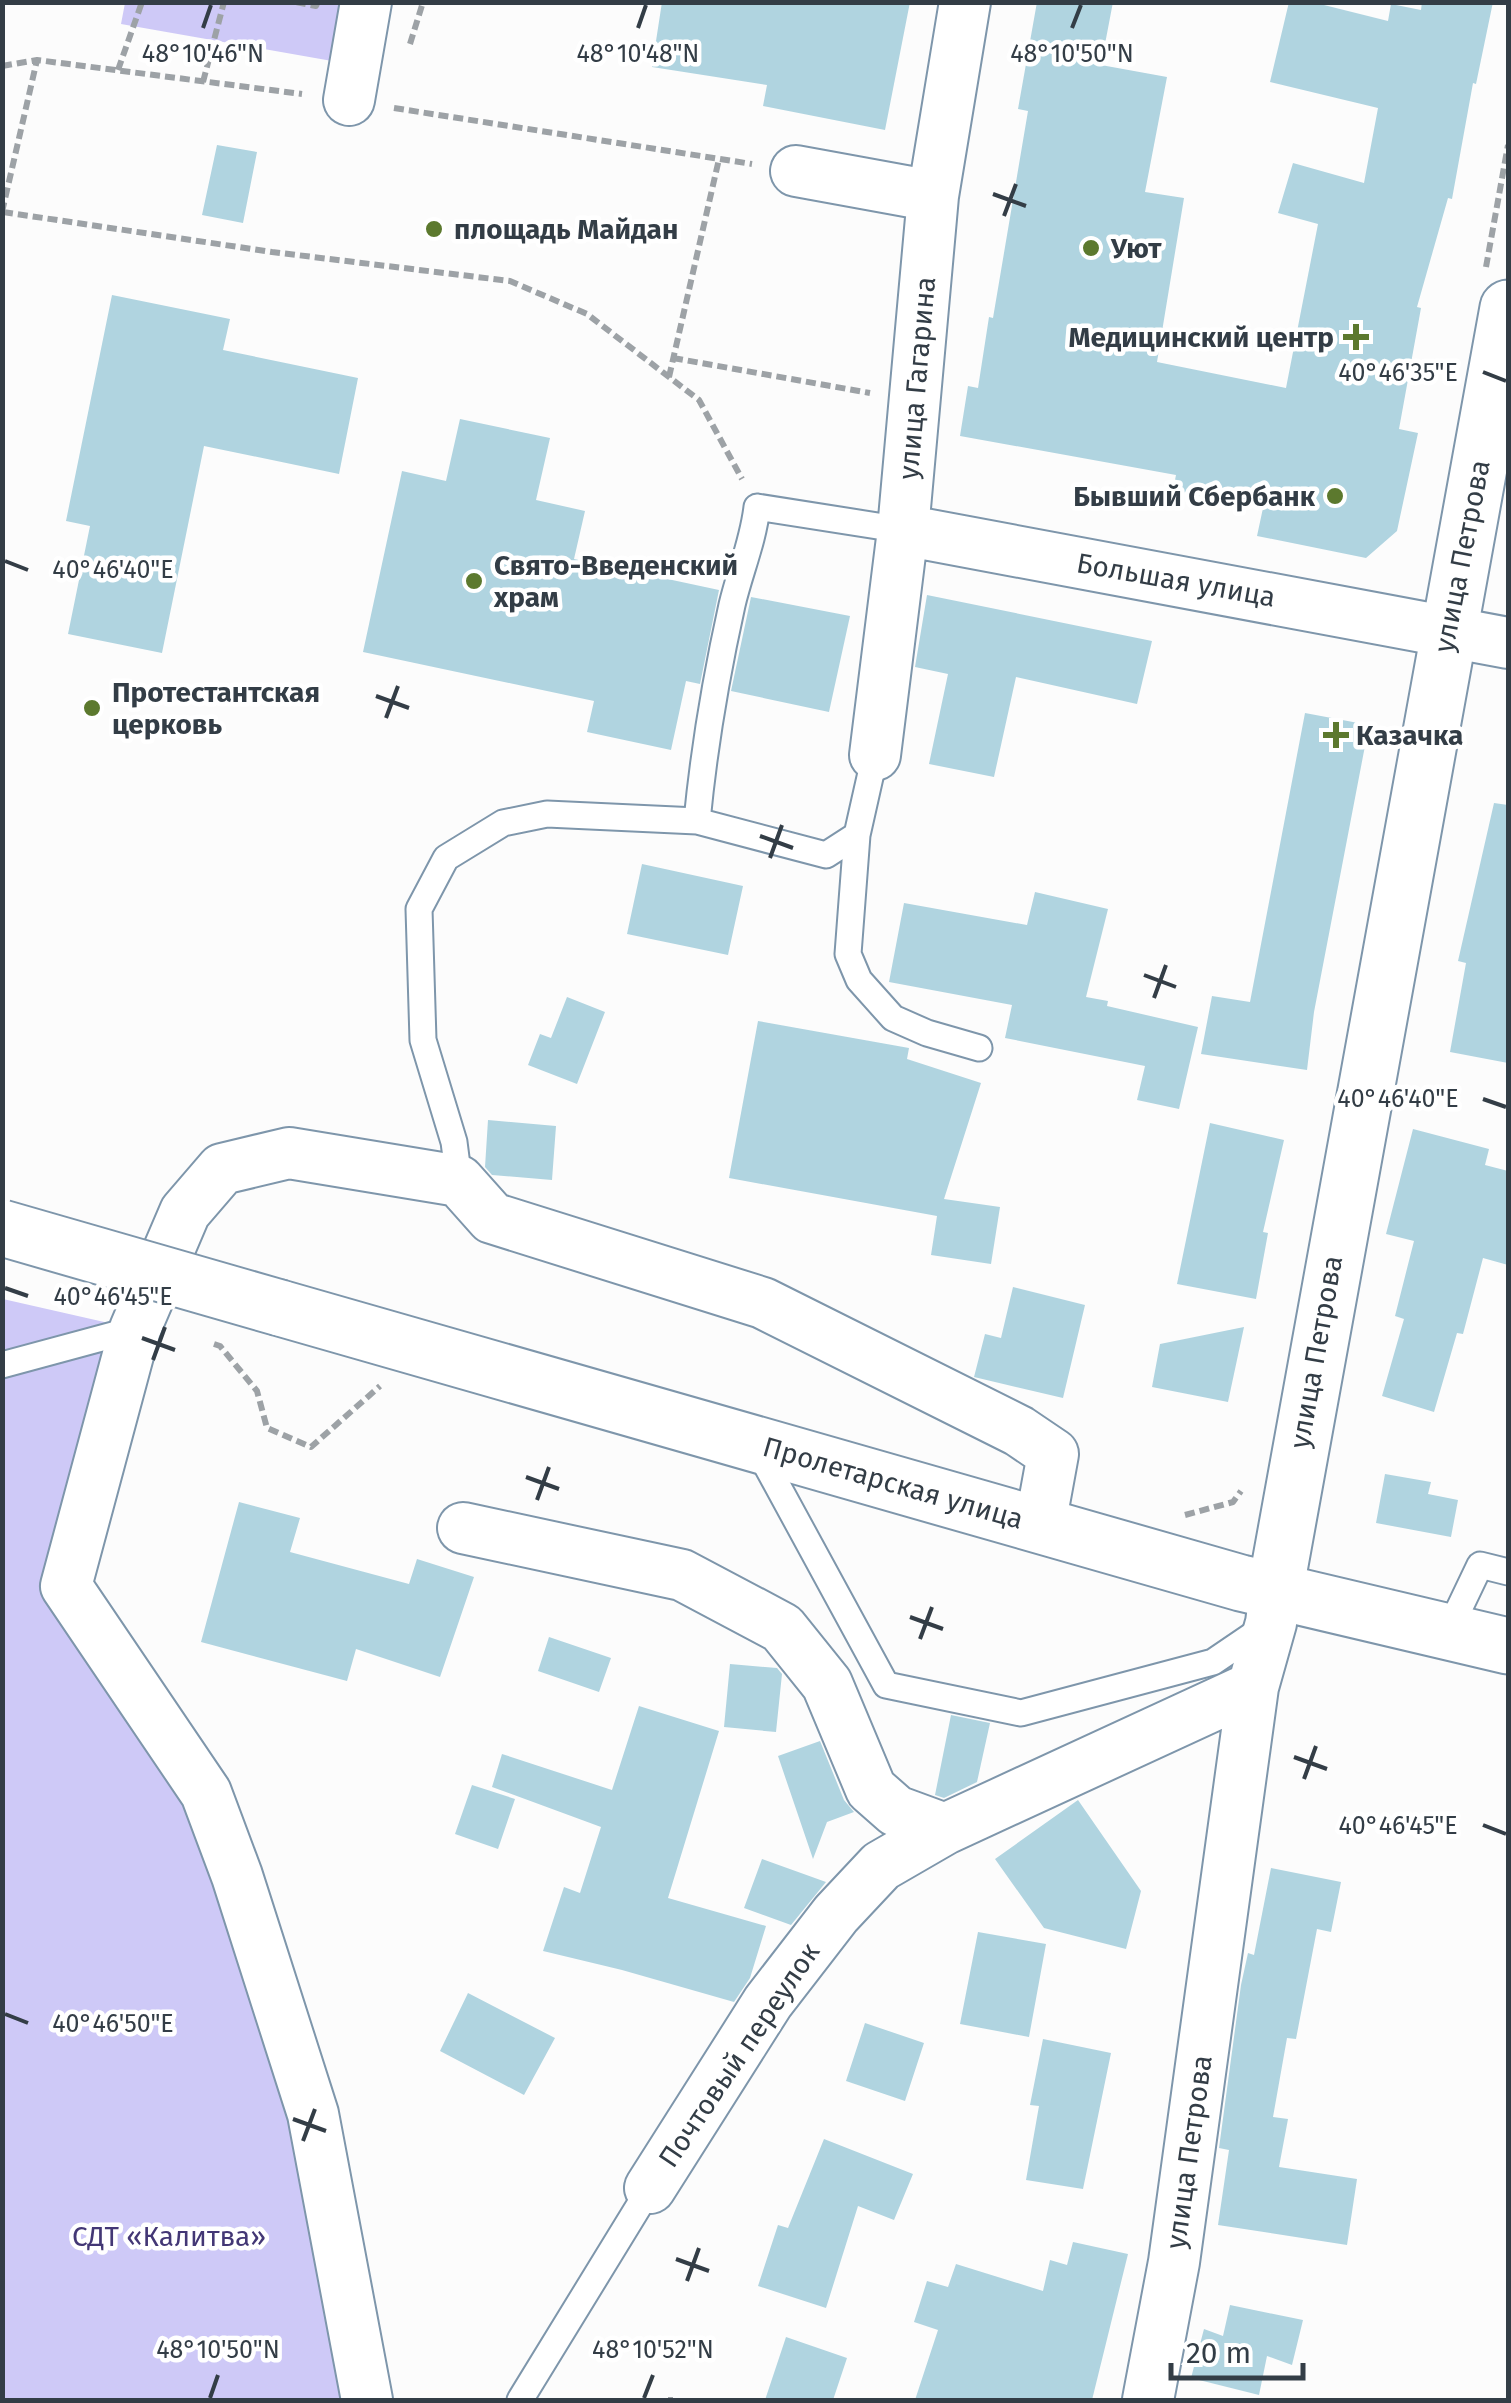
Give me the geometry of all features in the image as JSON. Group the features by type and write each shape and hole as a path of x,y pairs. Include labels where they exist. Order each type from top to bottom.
{"main road":[{"name":"улица Петрова","path":"1273,1608 1448,630 1496,294"},
{"name":"Пролетарская улица","path":"2,1228 1040,1525 1273,1608 1448,1632 1508,1646"}],"street":[{"path":"349,100 366,2"},
{"name":"улица Гагарина","path":"875,756 903,530 934,196 965,2"},
{"path":"796,171 934,196"},
{"name":"Большая улица","path":"903,530 1508,643"},
{"path":"367,2400 313,2114 237,1876 206,1793 66,1586 137,1325 185,1212 222,1169 289,1152 459,1182 492,1218 763,1303 1019,1431 1054,1454 1040,1525"},
{"path":"463,1528 682,1576 782,1628 827,1684 871,1789 896,1811 945,1830"},
{"name":"улица Петрова","path":"1148,2400 1174,2262 1253,1686 1273,1608"},
{"name":"Почтовый переулок","path":"650,2188 768,2002 813,1942 881,1866 945,1830 1253,1686"}],"lane":[{"path":"697,821 705,737 733,600 753,541 757,507 903,530"},
{"path":"875,756 857,835 848,954 859,980 892,1018 979,1048"},
{"path":"459,1182 454,1142 424,1040 423,1022 420,909 446,858 504,822 547,814 697,821 826,855 857,835"},
{"path":"2,1365 137,1325"},
{"path":"754,1444 886,1685 1021,1713 1213,1662 1273,1608"},
{"path":"1448,1632 1480,1565 1508,1572"},
{"name":"Почтовый переулок","path":"520,2400 650,2188"}],"path":[{"path":"118,70 142,2"},
{"path":"204,82 224,2"},
{"path":"296,2 316,6 317,2"},
{"path":"37,60 3,212 272,252 510,281 587,314 699,400 757,507"},
{"path":"2,66 37,60 349,100 796,171"},
{"path":"1496,294 1508,145"},
{"path":"669,377 719,159"},
{"path":"673,358 914,400"},
{"path":"137,1325 220,1346 257,1391 267,1428 310,1447 388,1379"},
{"path":"1169,1520 1234,1502 1245,1485"}],"green space":[{"path":"125,3 343,3 332,61 121,24"},
{"name":"СДТ «Калитва»","path":"3,1299 135,1329 66,1586 199,1775 367,2400 3,2400"}],"building":[{"path":"662,2 910,2 885,130 763,106 767,85 652,67"},
{"path":"1037,2 1113,2 1101,65 1167,77 1145,192 1184,198 1157,362 1286,388 1318,224 1278,213 1293,163 1364,183 1378,108 1270,82 1289,2 1312,2 1388,21 1391,4 1421,10 1422,2 1493,2 1476,84 1473,83 1452,199 1448,198 1417,307 1421,308 1399,429 1418,433 1397,531 1366,558 1257,536 1263,508 1173,490 1176,475 960,436 968,386 978,388 989,317 993,318 1028,111 1018,109"},
{"path":"217,145 257,152 243,223 202,215"},
{"path":"112,295 230,319 223,350 358,378 339,474 204,446 162,653 68,634 90,526 66,521"},
{"name":"Свято-Введенский храм","path":"460,419 550,438 536,500 585,511 574,559 719,590 700,684 686,681 671,750 587,732 594,701 363,652 402,471 446,481"},
{"path":"927,595 1152,641 1137,704 1016,677 994,777 929,764 948,674 915,667"},
{"path":"751,597 850,616 829,712 731,691"},
{"path":"1305,713 1369,725 1314,1012 1307,1070 1201,1054 1212,996 1250,1002"},
{"path":"1494,803 1508,805 1508,1063 1450,1052 1466,963 1458,961"},
{"path":"642,864 743,886 728,955 627,934"},
{"path":"1035,892 1108,909 1086,997 1108,1001 1107,1006 1198,1027 1179,1109 1137,1100 1145,1066 1005,1038 1012,1005 889,982 904,903 1027,925"},
{"path":"567,997 605,1012 577,1084 528,1065 540,1034 551,1038"},
{"path":"758,1021 909,1048 907,1059 981,1083 944,1199 1000,1207 991,1264 931,1255 937,1216 729,1178"},
{"path":"488,1120 556,1126 552,1180 492,1175 485,1167"},
{"path":"1210,1123 1284,1140 1263,1232 1268,1233 1256,1299 1177,1284"},
{"path":"1413,1129 1489,1149 1485,1165 1508,1171 1508,1265 1483,1258 1463,1334 1457,1333 1434,1412 1382,1396 1404,1319 1395,1316 1414,1241 1386,1234"},
{"path":"1013,1287 1085,1305 1063,1398 974,1377 985,1334 1001,1338"},
{"path":"1244,1327 1228,1402 1152,1387 1160,1344"},
{"path":"1385,1474 1431,1482 1428,1494 1458,1500 1451,1537 1376,1523"},
{"path":"239,1502 300,1518 290,1552 409,1584 417,1559 474,1577 440,1677 356,1649 347,1681 201,1642"},
{"path":"549,1637 611,1658 599,1692 538,1671"},
{"path":"730,1664 777,1668 782,1674 776,1732 724,1727"},
{"path":"639,1706 719,1731 668,1898 766,1926 750,1978 734,2002 543,1951 564,1887 580,1893 601,1827 492,1787 502,1754 612,1790"},
{"path":"951,1715 990,1723 977,1782 944,1798 935,1795"},
{"path":"820,1741 844,1800 854,1812 827,1822 813,1859 778,1756"},
{"path":"472,1785 515,1799 498,1849 455,1834"},
{"path":"1078,1800 1141,1891 1126,1949 1044,1928 995,1859"},
{"path":"762,1859 826,1882 791,1925 744,1908"},
{"path":"1271,1868 1341,1882 1331,1932 1317,1929 1296,2039 1287,2038 1273,2117 1288,2119 1279,2167 1357,2179 1347,2245 1218,2225 1229,2150 1219,2148 1241,1985 1248,1953 1254,1955"},
{"path":"978,1932 1046,1944 1029,2037 960,2024"},
{"path":"468,1993 555,2038 524,2095 440,2051"},
{"path":"865,2023 924,2043 905,2101 846,2081"},
{"path":"1043,2039 1111,2053 1083,2189 1026,2180 1039,2106 1030,2105"},
{"path":"824,2139 913,2174 894,2220 858,2206 826,2308 758,2286 778,2225 788,2228"},
{"path":"1073,2242 1128,2254 1092,2400 915,2400 938,2330 914,2322 927,2281 948,2287 956,2264 1043,2291 1050,2260 1067,2265"},
{"path":"1230,2305 1303,2320 1292,2365 1267,2356 1259,2395 1191,2378 1204,2329 1223,2336"},
{"path":"786,2337 847,2358 833,2400 765,2400"}],"place":[{"name":"площадь Майдан","path":"434,229"},
{"name":"Уют","path":"1091,248"},
{"name":"Медицинский центр","path":"1356,337"},
{"name":"Бывший Сбербанк","path":"1335,496"},
{"name":"Свято-Введенский храм","path":"474,581"},
{"name":"Протестантская церковь","path":"92,708"},
{"name":"Казачка","path":"1336,735"}]}
